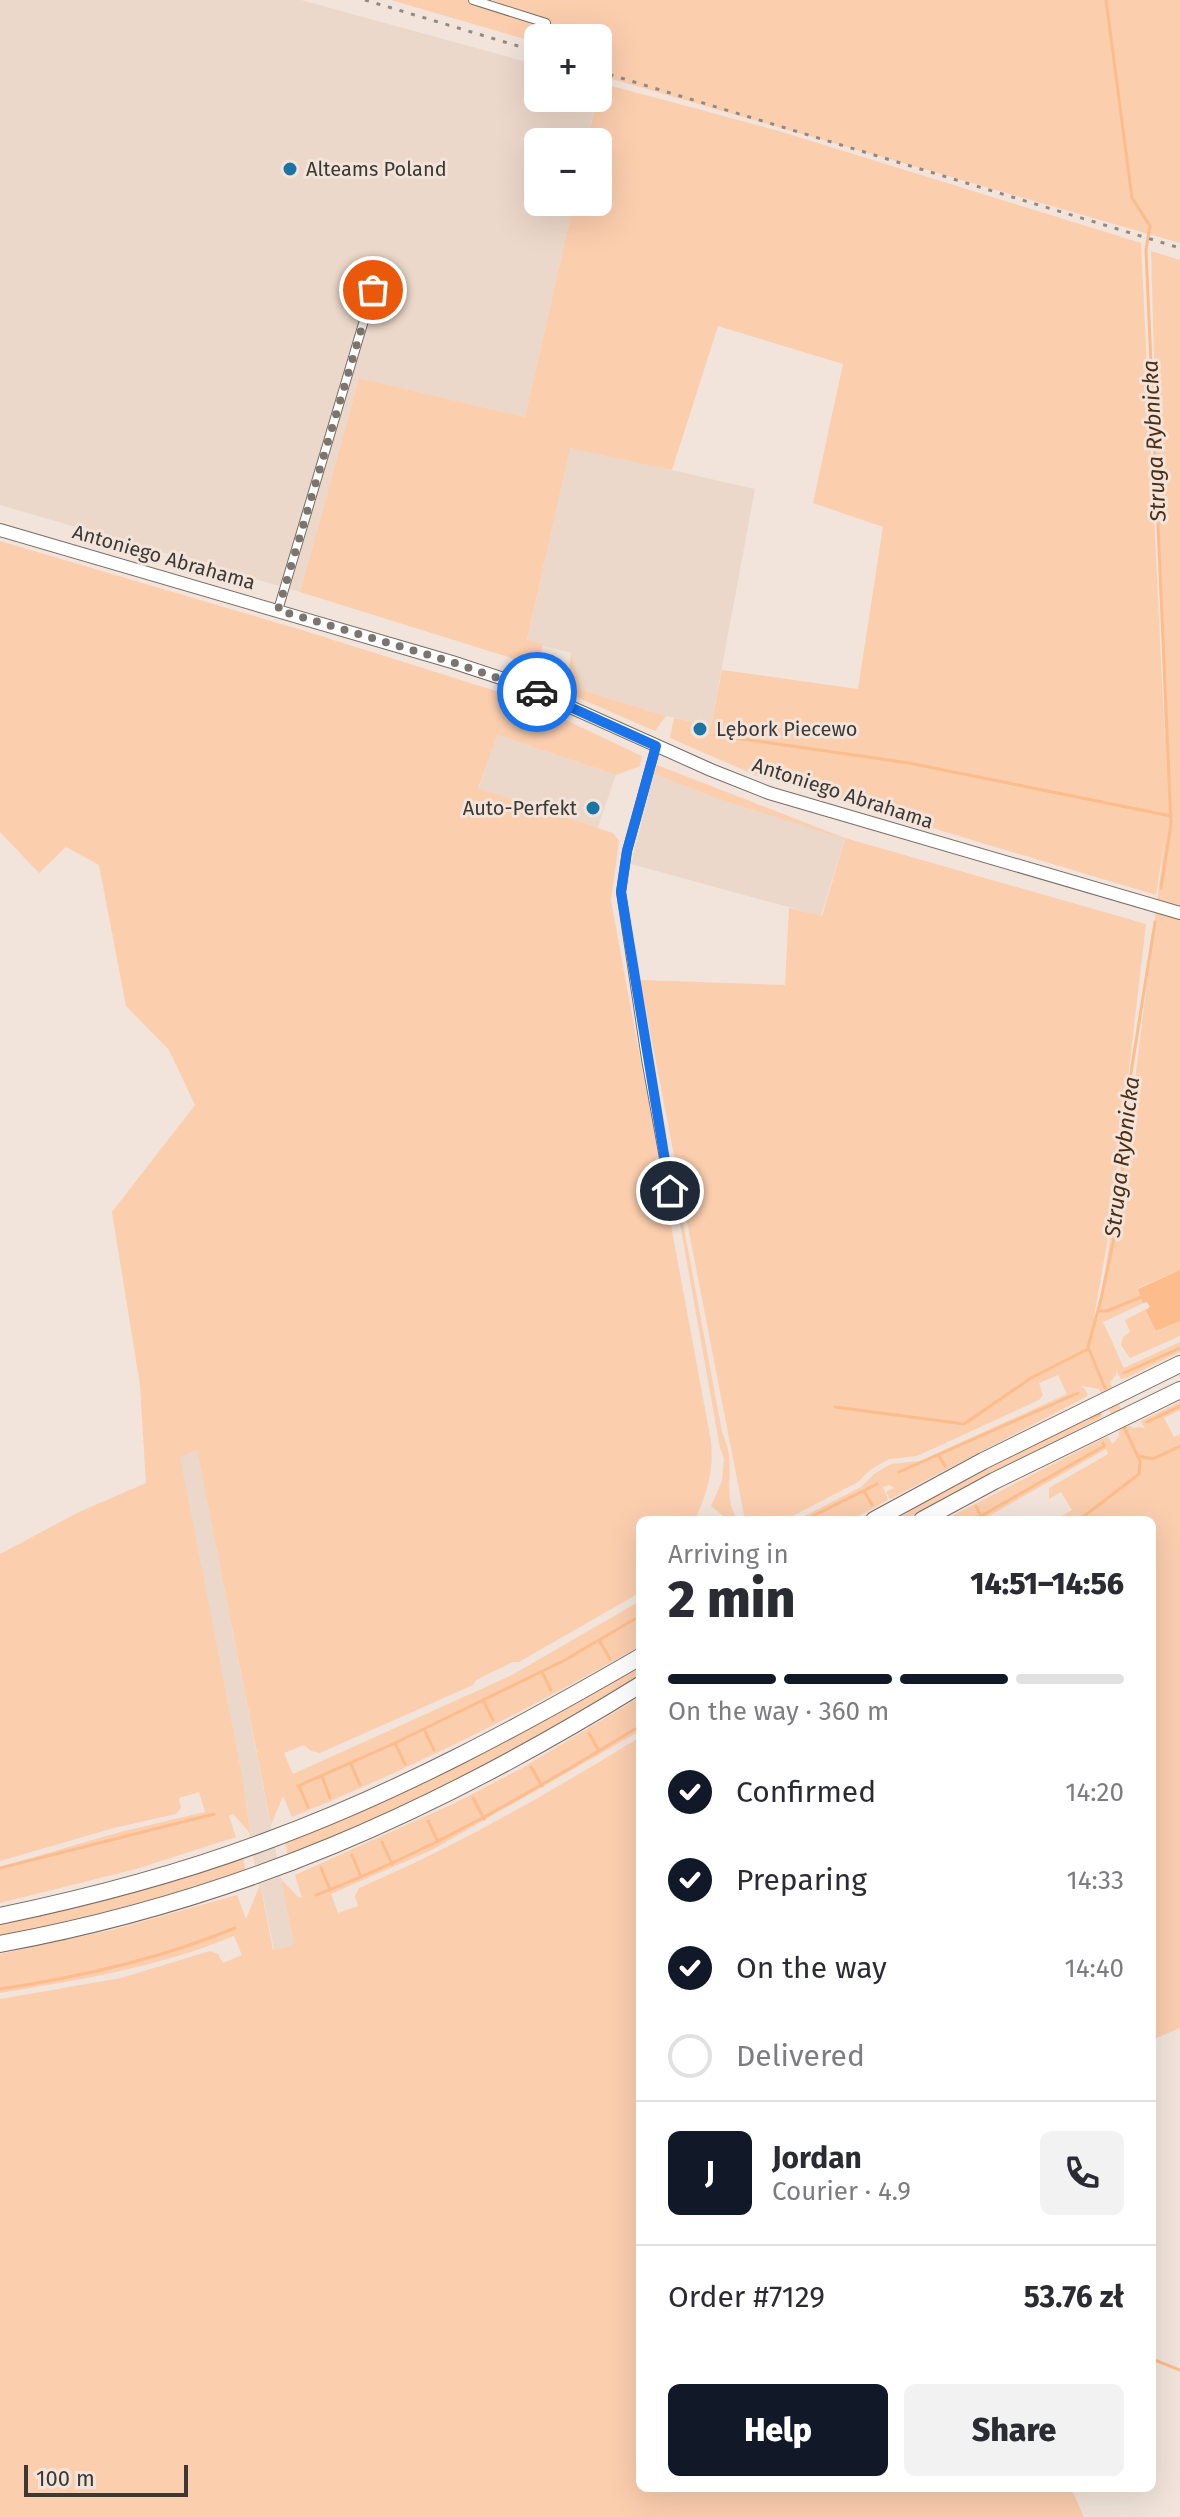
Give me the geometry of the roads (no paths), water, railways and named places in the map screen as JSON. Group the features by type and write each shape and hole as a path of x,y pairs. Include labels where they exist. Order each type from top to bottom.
{"highway":[{"path":"881,1516 1011,1446 1180,1364"},
{"path":"929,1516 1180,1390"},
{"path":"0,1916 150,1879 273,1839 412,1779 636,1659"},
{"path":"0,1944 135,1914 278,1869 379,1827 467,1785 636,1687"}],"main road":[{"name":"Antoniego Abrahama","path":"0,530 519,684 711,770 808,805 1180,913"}],"street":[{"path":"473,0 546,23"},
{"path":"278,610 373,290"},
{"path":"656,746 627,851 621,892 670,1191"}],"waterway":[{"name":"Struga Rybnicka","path":"1106,0 1132,198 1150,226 1146,250 1171,824 1161,888"},
{"path":"715,735 909,763 1171,816"},
{"name":"Struga Rybnicka","path":"1105,1388 1088,1347 1118,1219 1130,1079 1155,922"},
{"path":"1099,1311 1107,1311 1141,1297"},
{"path":"1124,1373 1180,1348"},
{"path":"835,1407 964,1424 1031,1378 1088,1349"},
{"path":"899,1472 1078,1393"},
{"path":"1147,1422 1180,1406"},
{"path":"1092,1418 1100,1414"},
{"name":"Struga Rybnicka","path":"1084,1516 1139,1474 1140,1461 1124,1427"},
{"path":"981,1516 1104,1446 1103,1443"},
{"path":"1139,1456 1153,1459 1180,1446"},
{"path":"939,1456 945,1466"},
{"path":"813,1516 877,1484"},
{"path":"864,1491 872,1505"},
{"path":"976,1506 981,1516"},
{"path":"298,1786 395,1743 565,1660 636,1618"},
{"path":"600,1642 610,1659"},
{"path":"542,1672 551,1690"},
{"path":"483,1700 493,1720"},
{"path":"316,1895 442,1839 636,1728"},
{"path":"424,1729 434,1750"},
{"path":"589,1733 599,1751"},
{"path":"395,1743 405,1764"},
{"path":"351,1764 360,1785"},
{"path":"531,1767 542,1786"},
{"path":"322,1776 330,1798"},
{"path":"299,1786 308,1807"},
{"path":"473,1798 484,1819"},
{"path":"0,1868 214,1814"},
{"path":"428,1821 438,1842"},
{"path":"382,1842 392,1864"},
{"path":"352,1855 361,1877"},
{"path":"321,1868 330,1890"},
{"path":"0,1989 120,1966 235,1928"},
{"name":"Struga Rybnicka","path":"1156,2361 1180,2370"}],"railway":[{"path":"365,0 524,48"},
{"path":"612,75 1180,248"}],"place":[{"name":"Alteams Poland","path":"290,169"},
{"name":"Lębork Piecewo","path":"700,729"},
{"name":"Auto-Perfekt","path":"593,808"}]}
